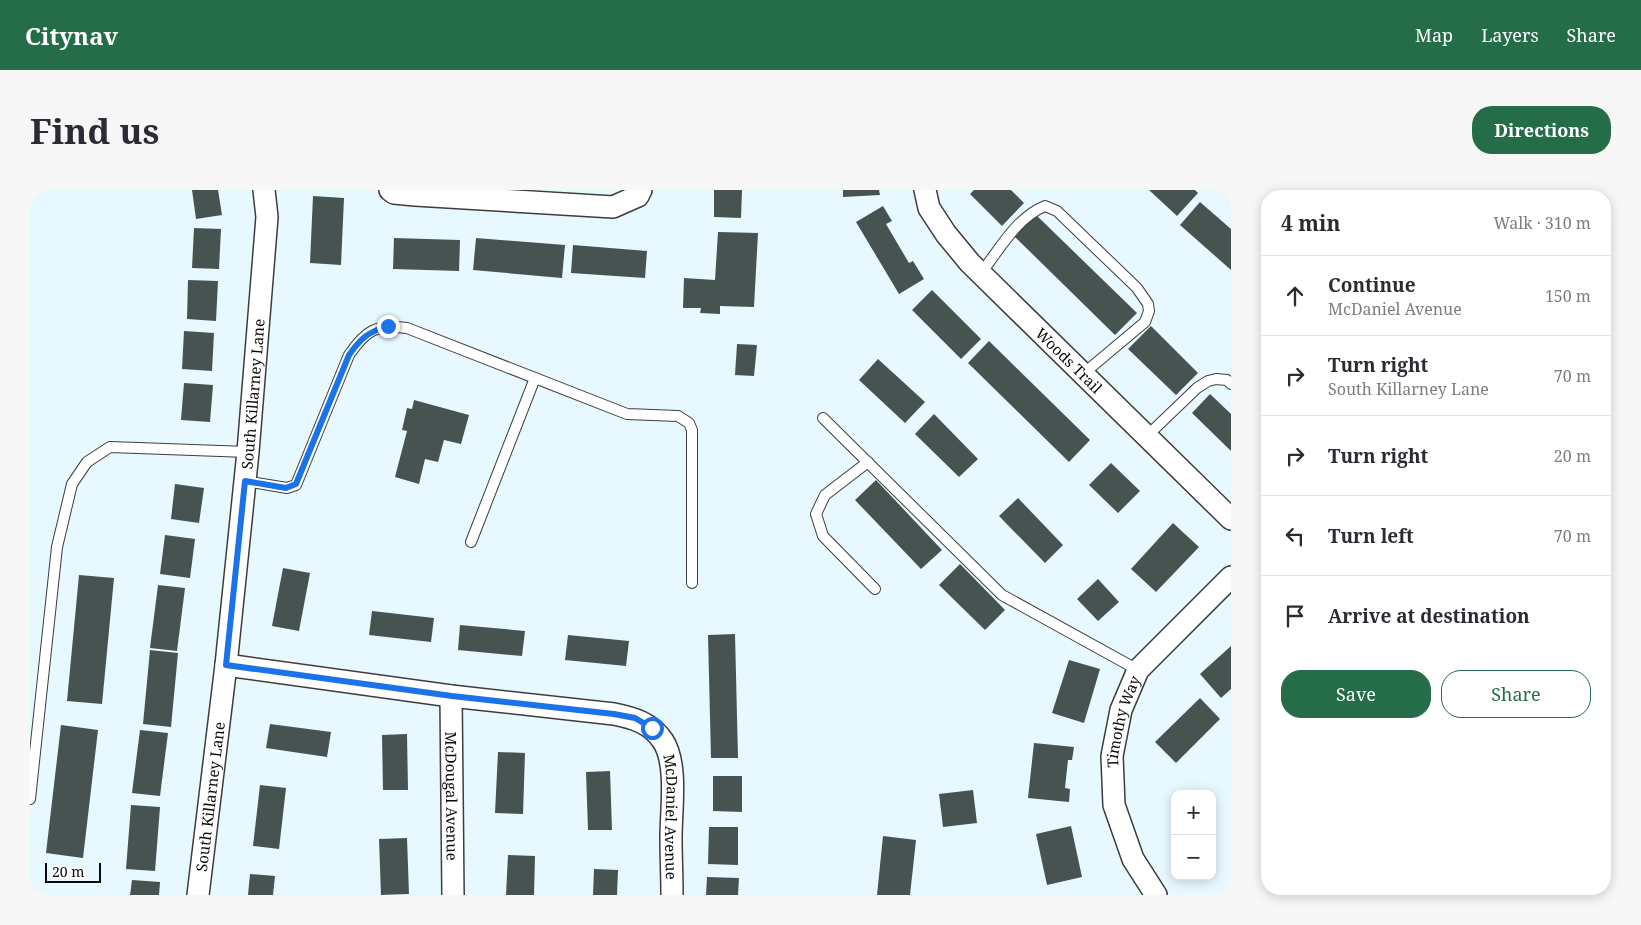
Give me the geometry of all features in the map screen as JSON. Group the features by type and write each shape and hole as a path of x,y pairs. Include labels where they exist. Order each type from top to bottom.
{"street":[{"name":"South Killarney Lane","path":"198,895 226,665 248,452 267,217 264,190"},
{"path":"390,190 394,192 416,192 613,207 638,196 641,190"},
{"name":"Woods Trail","path":"925,190 929,208 946,234 981,273 1231,519"},
{"name":"Timothy Way","path":"1156,895 1132,859 1114,805 1112,756 1121,710 1138,670 1231,576"},
{"name":"McDaniel Avenue","path":"226,665 452,696 635,718 652,728 664,742 670,761 672,783 672,895"},
{"name":"McDougal Avenue","path":"452,696 453,895"}],"lane":[{"path":"981,273 1028,214 1044,206 1057,211 1137,288 1148,304 1149,310 1145,322 1083,374"},
{"path":"245,481 286,488 296,484 349,355 359,340 373,330 388,326 407,328 627,414 678,416 688,423 692,430 692,583"},
{"path":"471,542 536,378"},
{"path":"1147,436 1172,410 1202,384 1216,379 1227,380 1231,384"},
{"path":"823,418 1002,595 1138,670"},
{"path":"30,799 57,547 72,484 87,462 110,447 248,452"},
{"path":"868,462 825,495 816,514 823,536 875,589"}],"building":[{"path":"192,190 218,190 222,215 196,219"},
{"path":"714,190 742,190 741,218 714,217"},
{"path":"843,190 879,190 880,195 843,197"},
{"path":"974,190 1011,190 1024,203 1002,226 970,194"},
{"path":"1149,190 1195,190 1198,193 1177,216"},
{"path":"313,196 344,198 341,265 310,263"},
{"path":"1200,202 1231,229 1231,270 1180,225"},
{"path":"883,206 892,221 886,224 909,263 913,261 924,279 899,294 856,222"},
{"path":"1033,212 1137,313 1115,335 1012,234"},
{"path":"194,228 221,229 219,269 192,268"},
{"path":"718,232 758,233 754,307 720,306 720,314 700,313 701,308 683,308 684,278 715,280"},
{"path":"394,238 460,240 459,271 393,269"},
{"path":"476,238 565,245 562,278 473,270"},
{"path":"573,245 647,251 645,278 571,273"},
{"path":"188,280 218,281 216,321 187,319"},
{"path":"932,290 981,339 961,359 912,310"},
{"path":"1151,326 1198,373 1176,395 1128,349"},
{"path":"184,331 214,333 212,371 182,369"},
{"path":"989,341 1090,440 1069,462 968,363"},
{"path":"737,344 757,345 754,376 735,375"},
{"path":"878,359 925,402 905,423 859,380"},
{"path":"184,383 213,385 210,422 181,420"},
{"path":"1210,394 1231,414 1231,451 1192,413"},
{"path":"414,400 469,415 461,444 444,440 438,462 425,459 419,484 395,477 407,431 402,430 407,408 412,409"},
{"path":"934,414 978,459 959,477 915,434"},
{"path":"1111,463 1140,491 1118,513 1089,485"},
{"path":"876,480 942,550 921,569 855,500"},
{"path":"175,484 204,488 199,523 171,519"},
{"path":"1018,498 1063,545 1045,563 999,516"},
{"path":"1173,523 1199,547 1156,592 1131,569"},
{"path":"165,535 195,539 190,578 160,574"},
{"path":"960,564 1005,610 985,630 939,585"},
{"path":"283,568 310,573 299,631 272,626"},
{"path":"79,575 114,578 102,704 67,701"},
{"path":"1098,579 1119,602 1098,621 1077,599"},
{"path":"158,585 185,588 177,651 150,648"},
{"path":"372,611 434,618 431,642 369,635"},
{"path":"460,625 525,631 522,656 458,650"},
{"path":"735,634 738,758 711,758 708,635"},
{"path":"568,635 629,641 626,666 565,660"},
{"path":"1231,646 1231,689 1221,698 1200,674"},
{"path":"150,650 178,653 171,727 143,724"},
{"path":"1069,660 1100,669 1084,723 1052,713"},
{"path":"1200,698 1220,719 1176,763 1155,742"},
{"path":"270,724 331,732 327,757 266,748"},
{"path":"61,725 98,730 83,858 46,853"},
{"path":"140,730 168,733 160,796 132,793"},
{"path":"407,734 408,790 383,790 382,735"},
{"path":"1034,743 1074,747 1072,760 1068,760 1065,788 1070,789 1069,802 1028,798"},
{"path":"498,752 525,753 523,814 495,813"},
{"path":"610,771 612,830 588,830 586,772"},
{"path":"713,776 742,776 742,812 713,811"},
{"path":"260,785 286,788 279,849 253,846"},
{"path":"973,790 977,823 943,827 939,794"},
{"path":"131,805 160,807 155,871 126,869"},
{"path":"1071,826 1082,877 1047,885 1036,834"},
{"path":"709,827 738,827 738,865 708,864"},
{"path":"883,836 916,840 910,895 877,895"},
{"path":"407,838 409,894 381,895 379,839"},
{"path":"508,855 535,856 534,895 506,895"},
{"path":"594,869 618,870 617,895 593,895"},
{"path":"250,874 275,876 273,895 248,895"},
{"path":"707,877 739,878 738,895 706,895"},
{"path":"132,880 160,882 159,895 130,895"}],"route":[{"path":"388,326 373,330 359,340 349,355 296,484 286,488 245,481 226,665 452,696 614,714 635,718 652,728"}]}
